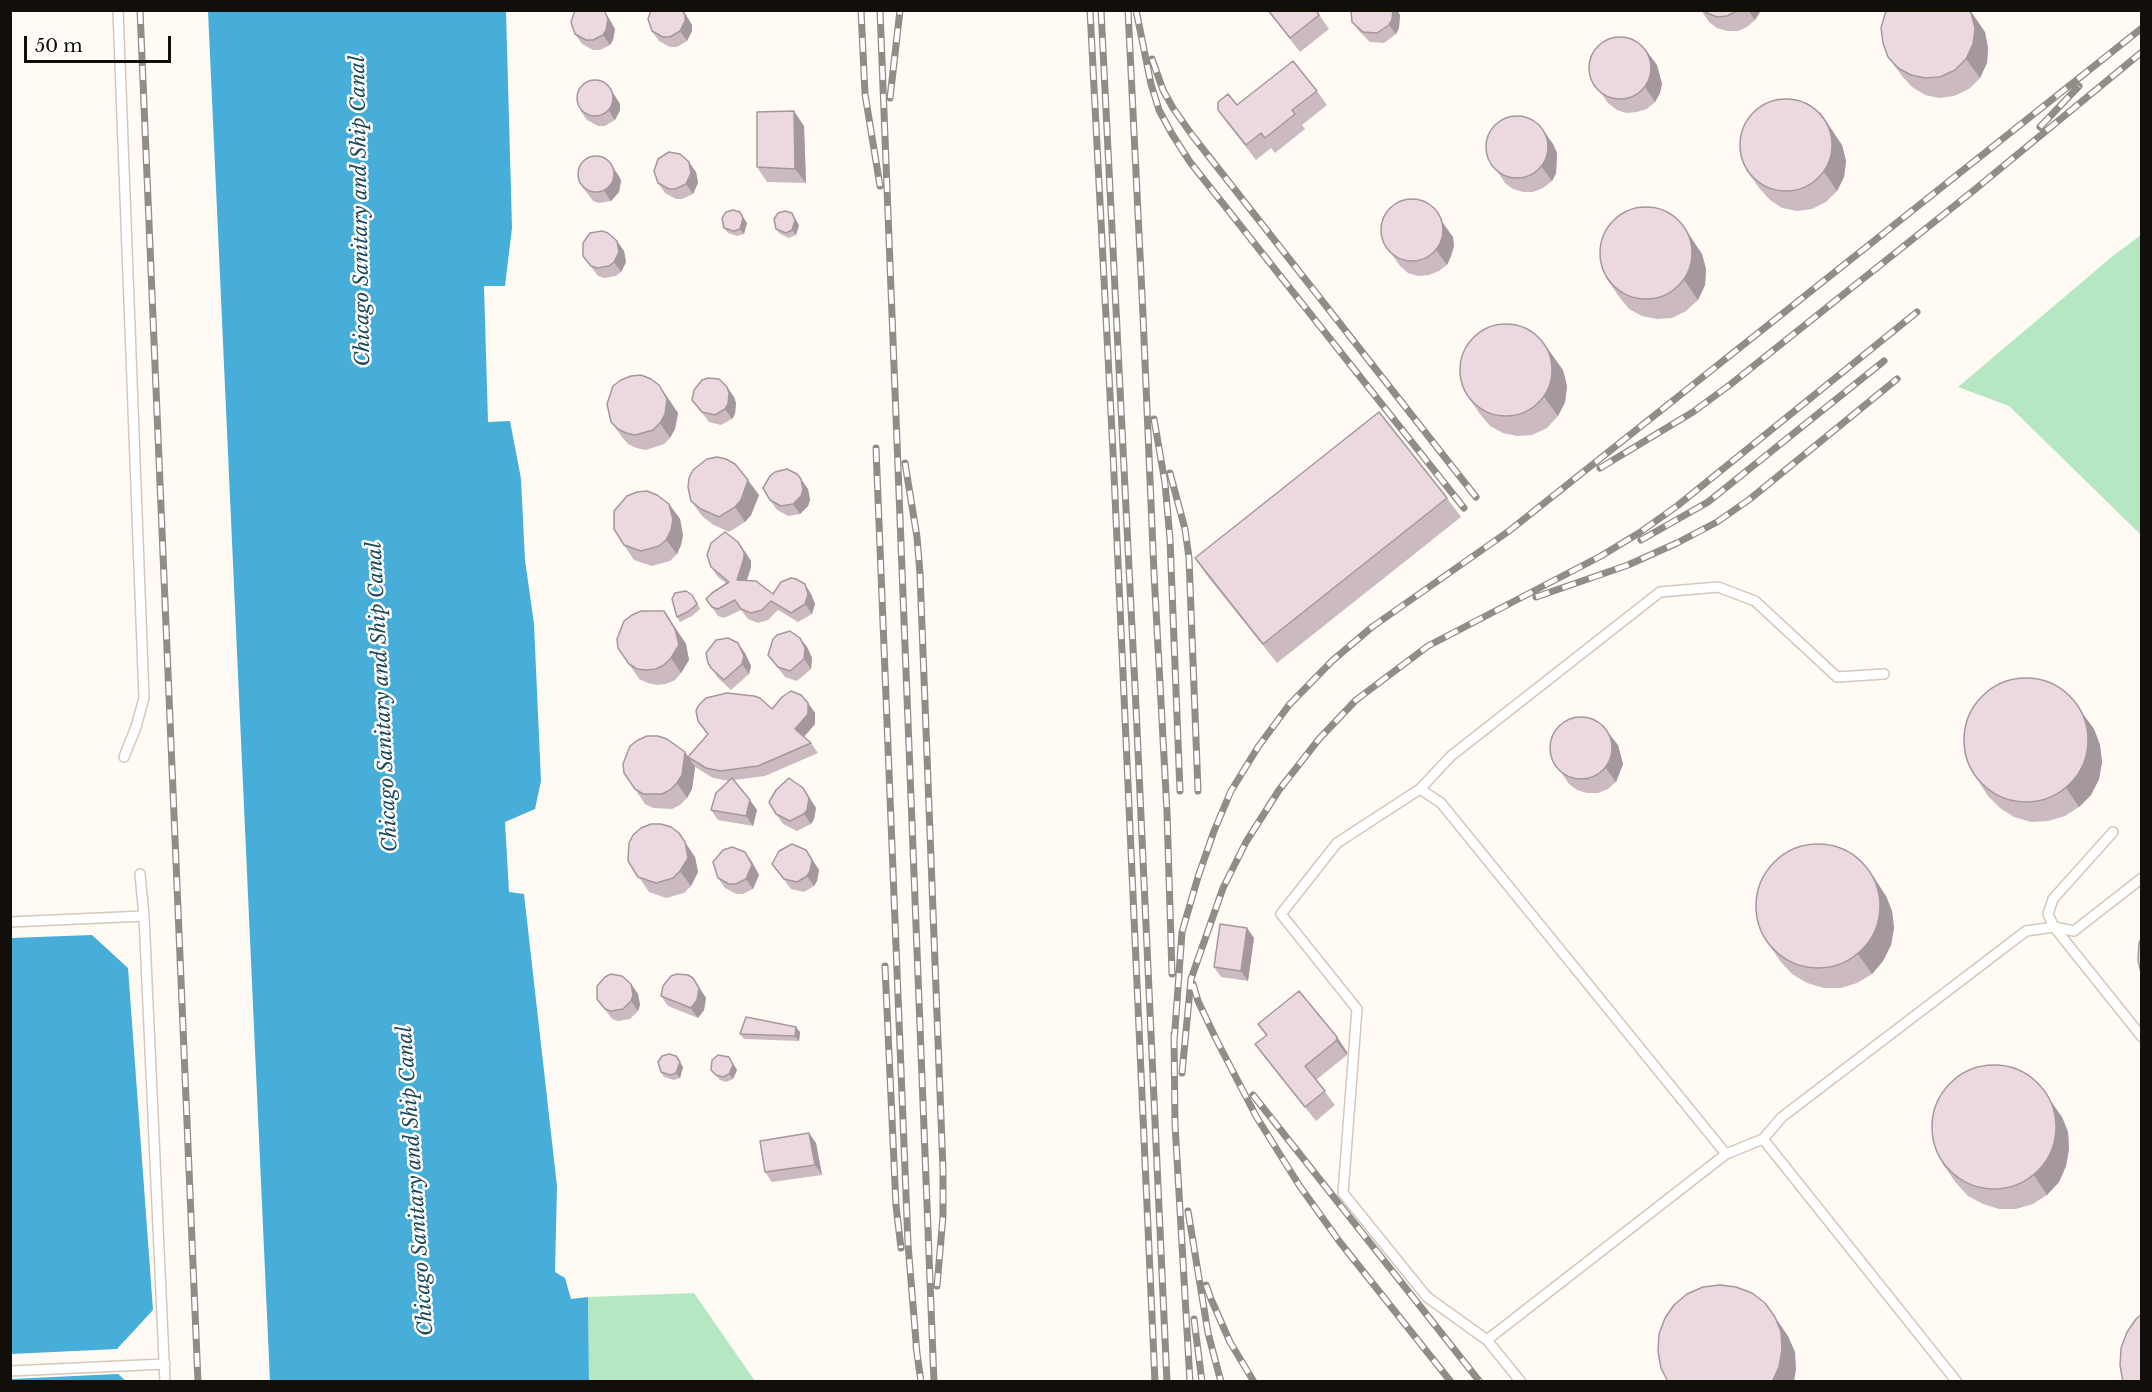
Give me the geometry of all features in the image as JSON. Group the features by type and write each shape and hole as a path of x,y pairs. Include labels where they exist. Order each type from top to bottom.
{"lane":[{"path":"118,10 144,698 124,757"},
{"path":"1521,1382 1487,1340 1427,1297 1343,1193 1357,1009 1281,914 1337,843 1420,789 1451,756 1660,592 1718,587 1755,601 1837,677 1884,674"},
{"path":"1420,789 1441,803 1726,1155"},
{"path":"2114,832 2053,899 2048,914 2054,927 2142,1037"},
{"path":"140,874 144,916 165,1382"},
{"path":"1487,1340 1726,1155 1763,1139 1782,1117 2026,931 2054,927 2074,931 2142,878"},
{"path":"10,922 144,916"},
{"path":"1763,1139 1957,1382"},
{"path":"10,1371 165,1364"}],"green space":[{"path":"2141,235 2141,535 2009,406 1958,387 2114,255"},
{"path":"694,1293 755,1381 589,1381 588,1297"}],"water":[{"name":"Chicago Sanitary and Ship Canal","path":"208,11 506,11 512,228 505,286 484,286 488,422 510,421 521,479 525,560 534,624 541,781 535,809 505,822 509,892 524,894 557,1186 555,1272 565,1278 571,1299 588,1297 589,1381 270,1381"},
{"path":"92,935 128,968 153,1310 117,1349 11,1354 11,938"},
{"path":"118,1374 126,1381 11,1381 11,1379"}],"building":[{"path":"575,10 604,10 608,19 603,35 593,40 586,40 575,34 571,22"},
{"path":"651,10 682,10 685,21 680,31 670,37 663,37 652,31 648,19"},
{"path":"1268,10 1316,10 1319,15 1290,38"},
{"path":"1351,10 1393,10 1389,25 1377,33 1363,32 1352,22"},
{"path":"1703,10 1739,10 1727,16 1717,17"},
{"path":"1887,10 1969,10 1975,28 1973,44 1966,59 1955,70 1940,77 1925,78 1911,75 1898,68 1888,57 1883,43 1881,28"},
{"path":"1620,37 1642,46 1651,68 1642,90 1620,99 1598,90 1589,68 1598,46"},
{"path":"1293,61 1317,91 1292,110 1295,114 1265,138 1261,133 1246,145 1218,110 1218,102 1228,94 1237,105"},
{"path":"595,80 608,85 613,98 608,111 595,116 582,111 577,98 582,85"},
{"path":"1786,99 1804,102 1819,112 1829,127 1832,145 1829,163 1819,178 1804,188 1786,191 1768,188 1753,178 1743,163 1740,145 1743,127 1753,112 1768,102"},
{"path":"794,111 795,169 757,167 757,112"},
{"path":"1517,116 1539,125 1548,147 1539,169 1517,178 1495,169 1486,147 1495,125"},
{"path":"669,152 680,154 689,162 691,173 686,184 675,189 669,189 658,183 654,171 658,159"},
{"path":"596,156 609,161 614,174 609,187 596,192 583,187 578,174 583,161"},
{"path":"1412,199 1434,208 1443,230 1434,252 1412,261 1390,252 1381,230 1390,208"},
{"path":"1646,207 1664,210 1679,220 1689,235 1692,253 1689,271 1679,286 1664,296 1646,299 1628,296 1613,286 1603,271 1600,253 1603,235 1613,220 1628,210"},
{"path":"733,210 740,212 743,218 740,229 734,231 724,228 722,218 726,212"},
{"path":"785,211 792,213 795,220 792,230 786,233 776,229 774,219 778,213"},
{"path":"602,231 617,241 619,252 609,266 597,268 591,266 583,256 583,243 590,233"},
{"path":"1506,324 1524,327 1539,337 1549,352 1552,370 1549,388 1539,403 1524,413 1506,416 1488,413 1473,403 1463,388 1460,370 1463,352 1473,337 1488,327"},
{"path":"641,375 659,385 667,399 665,414 660,423 653,430 635,435 618,429 611,422 607,404 613,386 631,376"},
{"path":"719,379 727,387 729,393 725,409 715,415 702,412 692,400 694,390 702,380"},
{"path":"1379,412 1447,498 1263,644 1195,558"},
{"path":"717,457 735,464 748,480 741,500 735,507 719,517 701,509 691,501 688,487 693,470 707,459"},
{"path":"787,469 801,479 803,490 801,496 793,504 781,506 770,500 763,488 775,472"},
{"path":"647,491 669,504 673,520 666,540 659,546 641,551 624,545 614,529 614,511 627,496"},
{"path":"725,532 738,542 744,552 737,580 756,581 773,594 781,582 791,578 796,579 805,584 808,594 805,604 791,613 771,601 762,610 751,613 741,609 735,600 718,609 712,607 706,599 729,582 711,567 707,555 711,543"},
{"path":"686,591 692,595 697,604 677,617 672,599 675,593"},
{"path":"641,611 664,611 675,629 679,645 671,658 656,669 637,669 629,664 618,648 617,639 624,621"},
{"path":"790,631 800,638 805,648 804,659 790,671 778,667 768,655 773,639 777,635"},
{"path":"728,638 738,643 744,656 742,664 724,680 711,668 706,653 716,640"},
{"path":"2026,678 2050,683 2070,696 2083,716 2088,740 2083,764 2070,784 2050,797 2026,802 2002,797 1982,784 1969,764 1964,740 1969,716 1982,696 2002,683"},
{"path":"791,691 801,695 808,703 808,714 795,729 811,743 758,766 720,771 706,768 688,757 708,734 698,721 696,711 706,698 727,693 754,696 760,698 772,709 782,697"},
{"path":"1581,717 1603,726 1612,748 1603,770 1581,779 1559,770 1550,748 1559,726"},
{"path":"647,736 667,739 685,752 682,775 670,790 662,794 643,794 635,789 624,773 623,764 630,746"},
{"path":"732,778 750,800 746,816 711,810 716,793"},
{"path":"789,778 803,788 809,798 804,814 790,821 776,814 769,802 776,790"},
{"path":"651,824 671,827 679,833 685,842 688,858 673,878 656,883 638,877 628,861 629,843 633,835 641,828"},
{"path":"792,844 806,850 812,860 807,876 797,882 784,879 772,864 779,851"},
{"path":"1818,844 1842,849 1862,862 1875,882 1880,906 1875,930 1862,950 1842,963 1818,968 1794,963 1774,950 1761,930 1756,906 1761,882 1774,862 1794,849"},
{"path":"732,847 745,852 752,865 746,879 736,884 729,884 718,878 713,862 723,850"},
{"path":"1220,924 1247,928 1241,971 1214,967"},
{"path":"2142,937 2142,977 2138,960 2139,943"},
{"path":"611,974 622,976 631,984 633,995 631,1001 623,1009 611,1011 605,1009 597,999 597,986"},
{"path":"677,974 693,978 699,988 697,1000 691,1008 661,996 663,986 671,976"},
{"path":"1299,991 1337,1037 1336,1041 1305,1066 1325,1091 1305,1107 1255,1044 1267,1035 1258,1024"},
{"path":"746,1017 796,1027 795,1036 740,1034"},
{"path":"669,1054 676,1056 680,1062 676,1073 670,1075 661,1072 658,1062 662,1056"},
{"path":"718,1055 729,1057 733,1065 729,1074 723,1077 711,1070 712,1060"},
{"path":"1994,1065 2018,1070 2038,1083 2051,1103 2056,1127 2051,1151 2038,1171 2018,1184 1994,1189 1970,1184 1950,1171 1937,1151 1932,1127 1937,1103 1950,1083 1970,1070"},
{"path":"809,1133 815,1165 765,1172 760,1141"},
{"path":"1720,1285 1736,1287 1752,1293 1765,1303 1775,1317 1781,1332 1782,1350 1779,1367 1772,1382 1668,1382 1661,1368 1658,1351 1659,1334 1665,1318 1674,1305 1687,1294 1703,1287"},
{"path":"2142,1314 2142,1382 2123,1382 2120,1365 2121,1348 2127,1332"}],"railway":[{"path":"140,10 198,1382"},
{"path":"861,10 865,94 880,186"},
{"path":"880,10 934,1382"},
{"path":"890,98 900,10"},
{"path":"1090,10 1113,452 1155,1382"},
{"path":"1101,10 1167,1382"},
{"path":"1128,10 1167,812 1172,974"},
{"path":"1136,10 1151,84 1159,110 1190,162 1464,508"},
{"path":"1174,1043 1182,932 1198,877 1231,791 1258,747 1289,705 1332,661 1372,627 1509,531 2142,28"},
{"path":"1600,468 1693,412 1731,384 1973,191 2142,52"},
{"path":"1152,59 1163,90 1192,135 1476,497"},
{"path":"2040,127 2079,86"},
{"path":"1182,1073 1191,979 1223,888 1246,842 1279,790 1319,739 1356,700 1428,646 1601,556 1639,533 1677,506 1917,312"},
{"path":"1641,540 1708,502 1884,361"},
{"path":"1536,597 1628,565 1717,522 1750,499 1897,379"},
{"path":"1154,419 1165,483 1170,539 1180,791"},
{"path":"876,448 908,1244 917,1354"},
{"path":"905,463 917,537 920,574 943,1170 943,1216 937,1286"},
{"path":"1170,473 1185,529 1189,558 1198,791"},
{"path":"885,966 896,1206 901,1248"},
{"path":"1193,984 1198,1001 1216,1039 1256,1116 1299,1185 1339,1241 1451,1382"},
{"path":"1174,1034 1175,1124 1190,1382"},
{"path":"1253,1095 1480,1382"},
{"path":"1188,1211 1208,1333 1221,1382"},
{"path":"1206,1285 1230,1342 1254,1382"},
{"path":"1194,1319 1202,1382"},
{"path":"916,1346 921,1382"}]}
